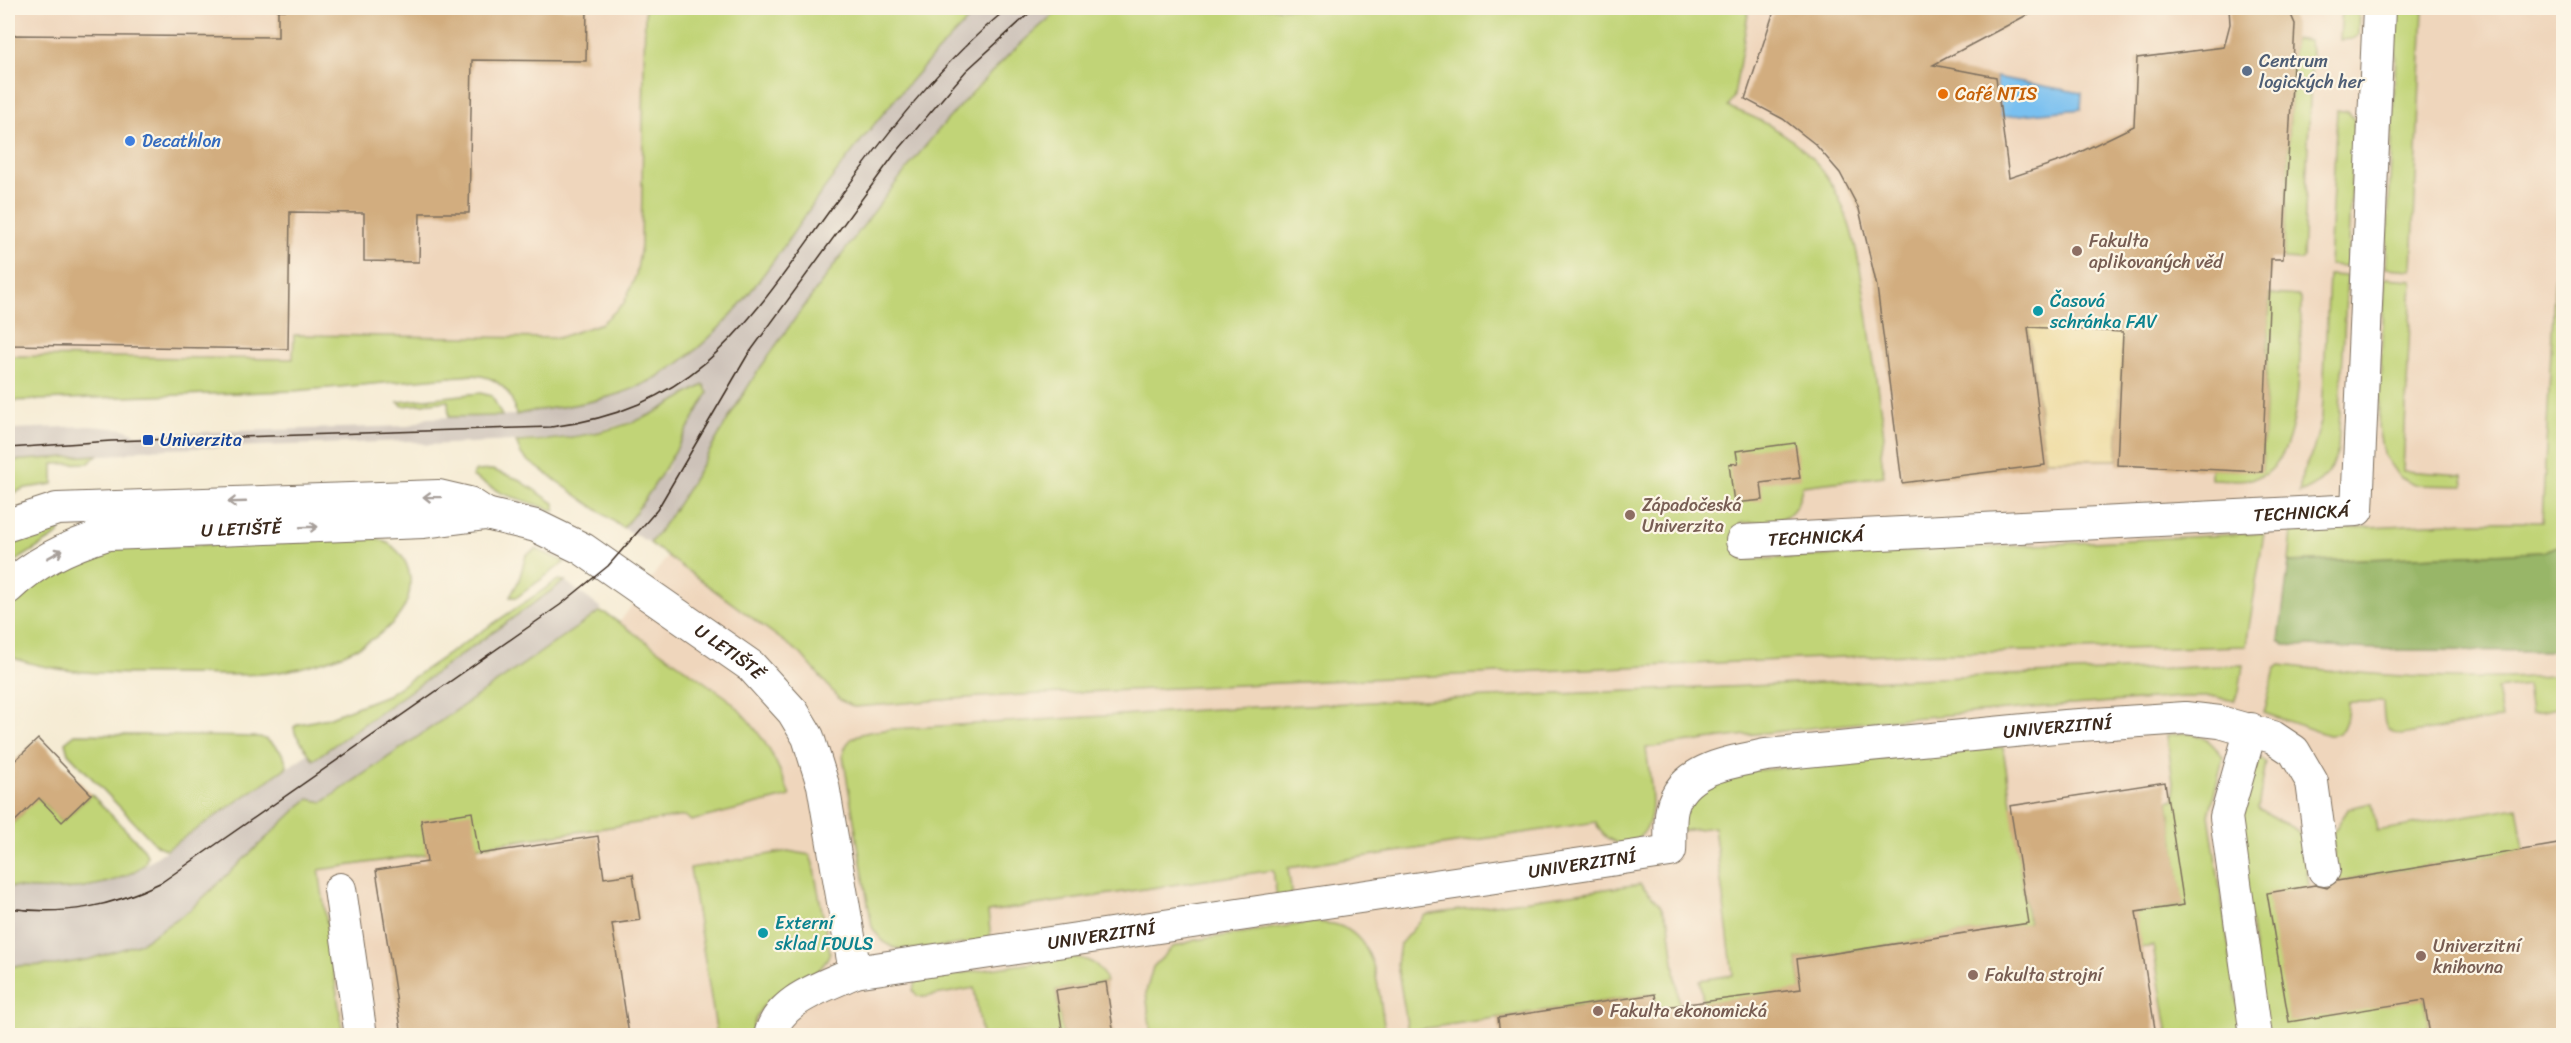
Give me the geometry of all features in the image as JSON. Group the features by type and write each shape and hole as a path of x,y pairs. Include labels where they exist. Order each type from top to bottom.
{"street":[{"name":"TECHNICKÁ","path":"1742,542 2357,510 2379,8"},
{"name":"U LETIŠTĚ","path":"8,525 57,509 382,497 458,499 486,514 536,526 583,549 751,666 793,712 808,737 823,785 855,972"},
{"name":"U LETIŠTĚ","path":"8,588 39,563 66,548 108,534 424,522 486,514"},
{"name":"UNIVERZITNÍ","path":"771,1035 777,1016 788,1005 855,972 1670,851 1671,810 1678,793 1692,778 1723,763 1766,755 2065,726 2185,718 2251,729 2273,737 2294,751 2313,782 2324,870"},
{"path":"2251,729 2226,817 2256,1035"},
{"path":"340,889 361,1035"}],"shaded area":[{"path":"8,8 678,8 674,343 504,387 485,375 8,377"},
{"path":"980,8 1062,8 973,89 869,218 762,365 728,418 693,484 650,543 623,528 666,470 708,390 706,386 643,418 573,438 428,445 410,441 140,450 124,454 8,461 8,430 13,429 90,426 124,429 136,434 409,426 428,418 516,415 534,409 606,398 633,389 691,354 731,316 883,111 917,72"},
{"name":"Západočeská Univerzita","path":"1127,8 2563,8 2563,1035 8,1036 8,975 54,973 606,641 752,439"},
{"path":"565,581 602,609 323,802 309,799 181,917 141,943 90,959 56,965 8,966 8,886 60,889 89,886 142,867 309,753 314,759"}],"green space":[{"path":"645,8 981,8 919,71 881,116 731,315 685,358 659,376 628,390 607,398 516,415 511,399 502,386 489,378 473,375 294,391 8,401 8,356 293,359 294,335 558,338 602,323 624,303 636,275 641,246"},
{"path":"1062,8 1749,8 1734,96 1728,107 1764,123 1793,141 1815,162 1832,186 1845,213 1854,243 1867,313 1884,436 1881,453 1884,476 1802,486 1795,508 1789,514 1773,521 1741,523 1742,560 2264,533 2246,646 1908,654 980,697 855,707 841,701 801,654 650,543 677,506 767,358 886,195 940,128 998,65"},
{"path":"2342,8 2359,8 2358,35 2352,39 2340,40"},
{"path":"2398,8 2423,8 2412,270 2386,268"},
{"path":"2294,39 2308,41 2312,53 2303,257 2301,260 2283,259"},
{"path":"2337,110 2348,112 2354,119 2347,266 2329,265"},
{"path":"2563,124 2563,544 2543,552 2289,562 2292,531 2466,522 2542,522"},
{"path":"2329,275 2347,276 2338,449 2333,465 2324,477 2299,493 2303,471 2313,451 2322,418"},
{"path":"2385,278 2412,280 2403,471 2463,475 2464,486 2414,485 2399,477 2383,454 2378,427"},
{"path":"2270,294 2298,296 2301,299 2298,393 2287,443 2278,462 2259,477 2245,480 2211,479 2211,469 2262,471"},
{"path":"704,385 708,393 658,479 623,528 527,460 521,454 516,442 565,438 612,429 651,414"},
{"path":"480,393 492,396 502,416 449,417 448,401 403,406 398,402"},
{"path":"97,455 89,463 53,464 53,484 26,488 8,495 8,461"},
{"path":"492,470 518,479 555,504 555,511 501,493 472,476 476,471"},
{"path":"54,527 59,529 59,534 8,566 8,543"},
{"path":"377,538 389,544 403,558 410,578 408,599 398,617 383,632 342,655 320,663 280,672 255,674 115,673 50,668 8,656 8,604 58,568 112,548"},
{"path":"2563,544 2563,651 2399,650 2285,645 2279,640 2289,562 2543,552"},
{"path":"536,549 565,562 517,597 510,597 519,580 526,555"},
{"path":"558,580 565,581 313,760 295,733 294,727 299,724 328,718 387,695"},
{"path":"599,612 605,613 726,697 765,742 790,796 691,821 685,816 319,870 343,1035 8,1035 8,966 56,965 90,959 141,943 190,910 309,799 323,802"},
{"path":"2243,665 2239,692 2234,701 2216,697 2184,697 1982,712 1780,731 1646,748 1652,798 1648,824 1643,834 1633,841 1622,844 1609,839 1596,822 1288,868 1292,896 1277,898 1273,870 988,912 991,940 911,949 892,947 880,939 872,927 843,756 845,747 855,737 869,732 893,729 1233,708"},
{"path":"2280,665 2422,677 2493,678 2563,675 2563,707 2531,713 2527,685 2497,689 2502,718 2401,735 2390,731 2387,727 2383,702 2348,702 2342,730 2339,734 2328,735 2264,713 2275,669"},
{"path":"2184,733 2197,735 2207,740 2223,758 2209,815 2242,1035 2168,1035 2153,946 2091,955 2087,929 2028,938 2026,924 1797,959 1806,1021 1789,1024 1784,992 1703,1003 1700,980 1733,975 1714,827 1681,831 1683,815 1689,801 1699,789 1713,780 1752,770 2003,747 2029,929 2183,905 2168,801 2175,799 2167,735"},
{"path":"75,734 260,737 278,749 287,767 166,850 156,845 68,753 65,742"},
{"path":"2253,753 2266,762 2258,808 2298,831 2303,839 2309,886 2424,1000 2430,1035 2267,1035 2235,816"},
{"path":"8,765 62,822 91,794 144,849 147,856 145,864 115,880 79,888 42,889 8,886 8,828 24,812 8,795"},
{"path":"2372,803 2377,831 2517,807 2524,850 2337,881 2332,834 2349,808"},
{"path":"788,851 810,855 830,952 823,965 813,974 777,994 765,1004 756,1017 751,1035 717,1035 690,868"},
{"path":"1640,884 1660,905 1669,923 1682,1026 1660,1029 1654,994 1408,1031 1397,964 1400,944 1425,915"},
{"path":"1314,922 1337,925 1351,932 1362,943 1370,956 1375,972 1386,1035 1141,1035 1151,1034 1146,992 1153,967 1173,947 1196,940"},
{"path":"1074,957 1099,967 1106,982 1056,990 1063,1036 982,1035 974,988 924,997 917,996 913,990 915,983 921,979"}],"sand":[{"path":"2125,293 2117,460 2045,460 2024,294"}],"water":[{"path":"1996,77 2082,93 2081,109 2001,117"}],"building":[{"path":"392,8 587,8 586,61 472,60 469,213 420,213 419,262 364,261 364,213 290,212 288,349 8,345 8,35 278,37 278,10 392,11"},
{"name":"Fakulta aplikovaných věd","path":"1775,8 2040,8 1933,65 1996,77 2009,178 2066,159 2134,126 2137,58 2224,47 2230,24 2229,8 2288,8 2295,24 2283,259 2271,259 2262,472 2117,465 2123,332 2028,327 2045,465 1902,483 1877,287 1859,209 1840,173 1815,144 1783,119 1745,99"},
{"path":"1795,443 1800,478 1761,483 1763,500 1734,503 1729,464 1738,463 1736,451"},
{"path":"38,739 91,794 62,822 39,798 8,828 8,767"},
{"path":"2165,782 2184,905 2136,912 2156,1035 1500,1035 1498,1018 1655,994 1657,1008 1801,989 1797,959 2029,923 2010,806"},
{"path":"472,812 479,854 598,836 604,878 633,874 640,920 612,924 629,1035 402,1035 376,870 427,862 421,820"},
{"name":"Univerzitní knihovna","path":"2564,843 2564,1035 2430,1035 2424,1000 2289,1022 2267,893 2315,885 2327,888 2337,881"},
{"path":"1106,982 1114,1035 1063,1035 1056,990"}],"tram line":[{"path":"8,448 111,441 551,427 603,417 647,400 685,378 718,351 748,320 873,153 915,101 959,53 1008,8"},
{"path":"8,908 49,911 87,907 124,898 162,882 560,605 608,566 657,510 747,356 894,155 966,71 1035,8"}],"place":[{"name":"Centrum logických her","path":"2247,71"},
{"name":"Café NTIS","path":"1943,94"},
{"name":"Decathlon","path":"130,141"},
{"name":"Fakulta aplikovaných věd","path":"2077,251"},
{"name":"Časová schránka FAV","path":"2038,311"},
{"name":"Univerzita","path":"148,440"},
{"name":"Západočeská Univerzita","path":"1630,515"},
{"name":"Externí sklad FDULS","path":"763,933"},
{"name":"Univerzitní knihovna","path":"2421,956"},
{"name":"Fakulta strojní","path":"1973,975"},
{"name":"Fakulta ekonomická","path":"1598,1011"}]}
